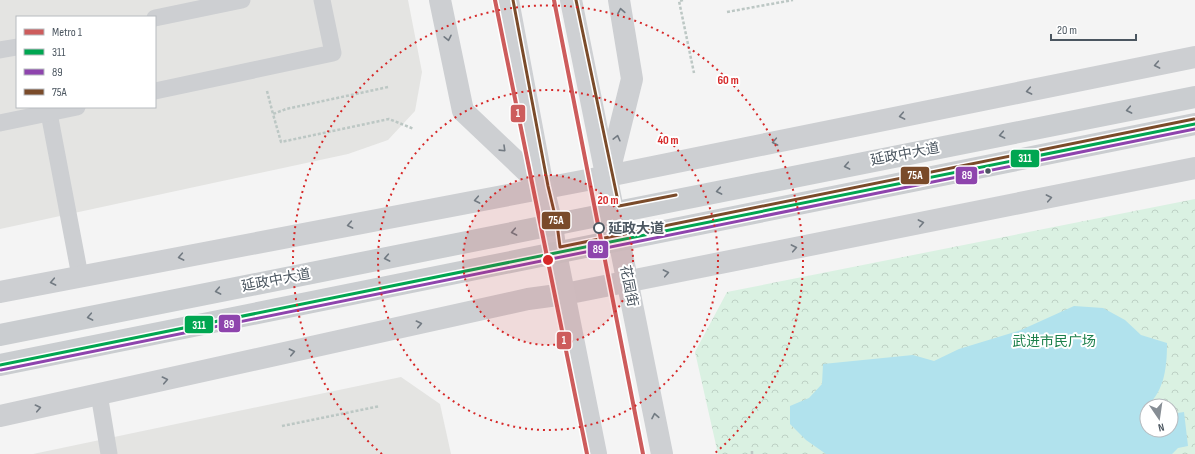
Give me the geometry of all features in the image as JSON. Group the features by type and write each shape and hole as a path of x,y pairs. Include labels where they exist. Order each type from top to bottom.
{"main road":[{"path":"508,0 543,188 552,225 556,253 596,454"},
{"name":"花园街","path":"572,0 662,454"},
{"name":"延政中大道","path":"0,335 1195,97"},
{"name":"延政中大道","path":"0,366 1195,124"}],"street":[{"path":"440,0 463,111 543,188"},
{"path":"608,176 632,79 619,0"},
{"path":"0,292 608,176 1195,57"},
{"path":"0,416 528,299 565,294 1195,168"}],"lane":[{"path":"156,18 242,0"},
{"path":"156,91 333,53 322,0"},
{"path":"0,50 16,46"},
{"path":"0,123 72,108"},
{"path":"49,113 80,276"},
{"path":"99,394 109,454"}],"path":[{"path":"683,0 679,1 694,73"},
{"path":"727,12 793,0"},
{"path":"388,87 286,109 273,114 281,142 389,118 414,129"},
{"path":"282,426 380,406"}],"shaded area":[{"path":"0,0 408,0 422,72 415,111 388,140 348,154 0,229"},
{"path":"401,377 440,404 451,454 33,454"}],"green space":[{"name":"武进市民广场","path":"1195,199 1195,454 718,454 695,352 727,292"}],"water":[{"path":"1074,306 1103,308 1125,320 1141,335 1167,343 1164,377 1158,393 1154,398 1139,398 1139,438 1179,438 1179,413 1184,412 1188,446 1178,448 1172,454 826,454 806,440 790,424 790,406 809,398 822,384 823,364 913,355 934,361 959,349 1021,330"}],"metro line":[{"name":"1","path":"495,0 587,454"},
{"name":"1","path":"554,0 643,454"}],"transit line":[{"name":"75A","path":"513,0 548,186 557,224 560,247 1194,119"},
{"name":"75A","path":"576,0 619,206 676,195"},
{"name":"311","path":"0,365 1195,124"},
{"name":"89","path":"1,370 1195,129"}],"place":[{"name":"延政大道","path":"599,228"}]}
